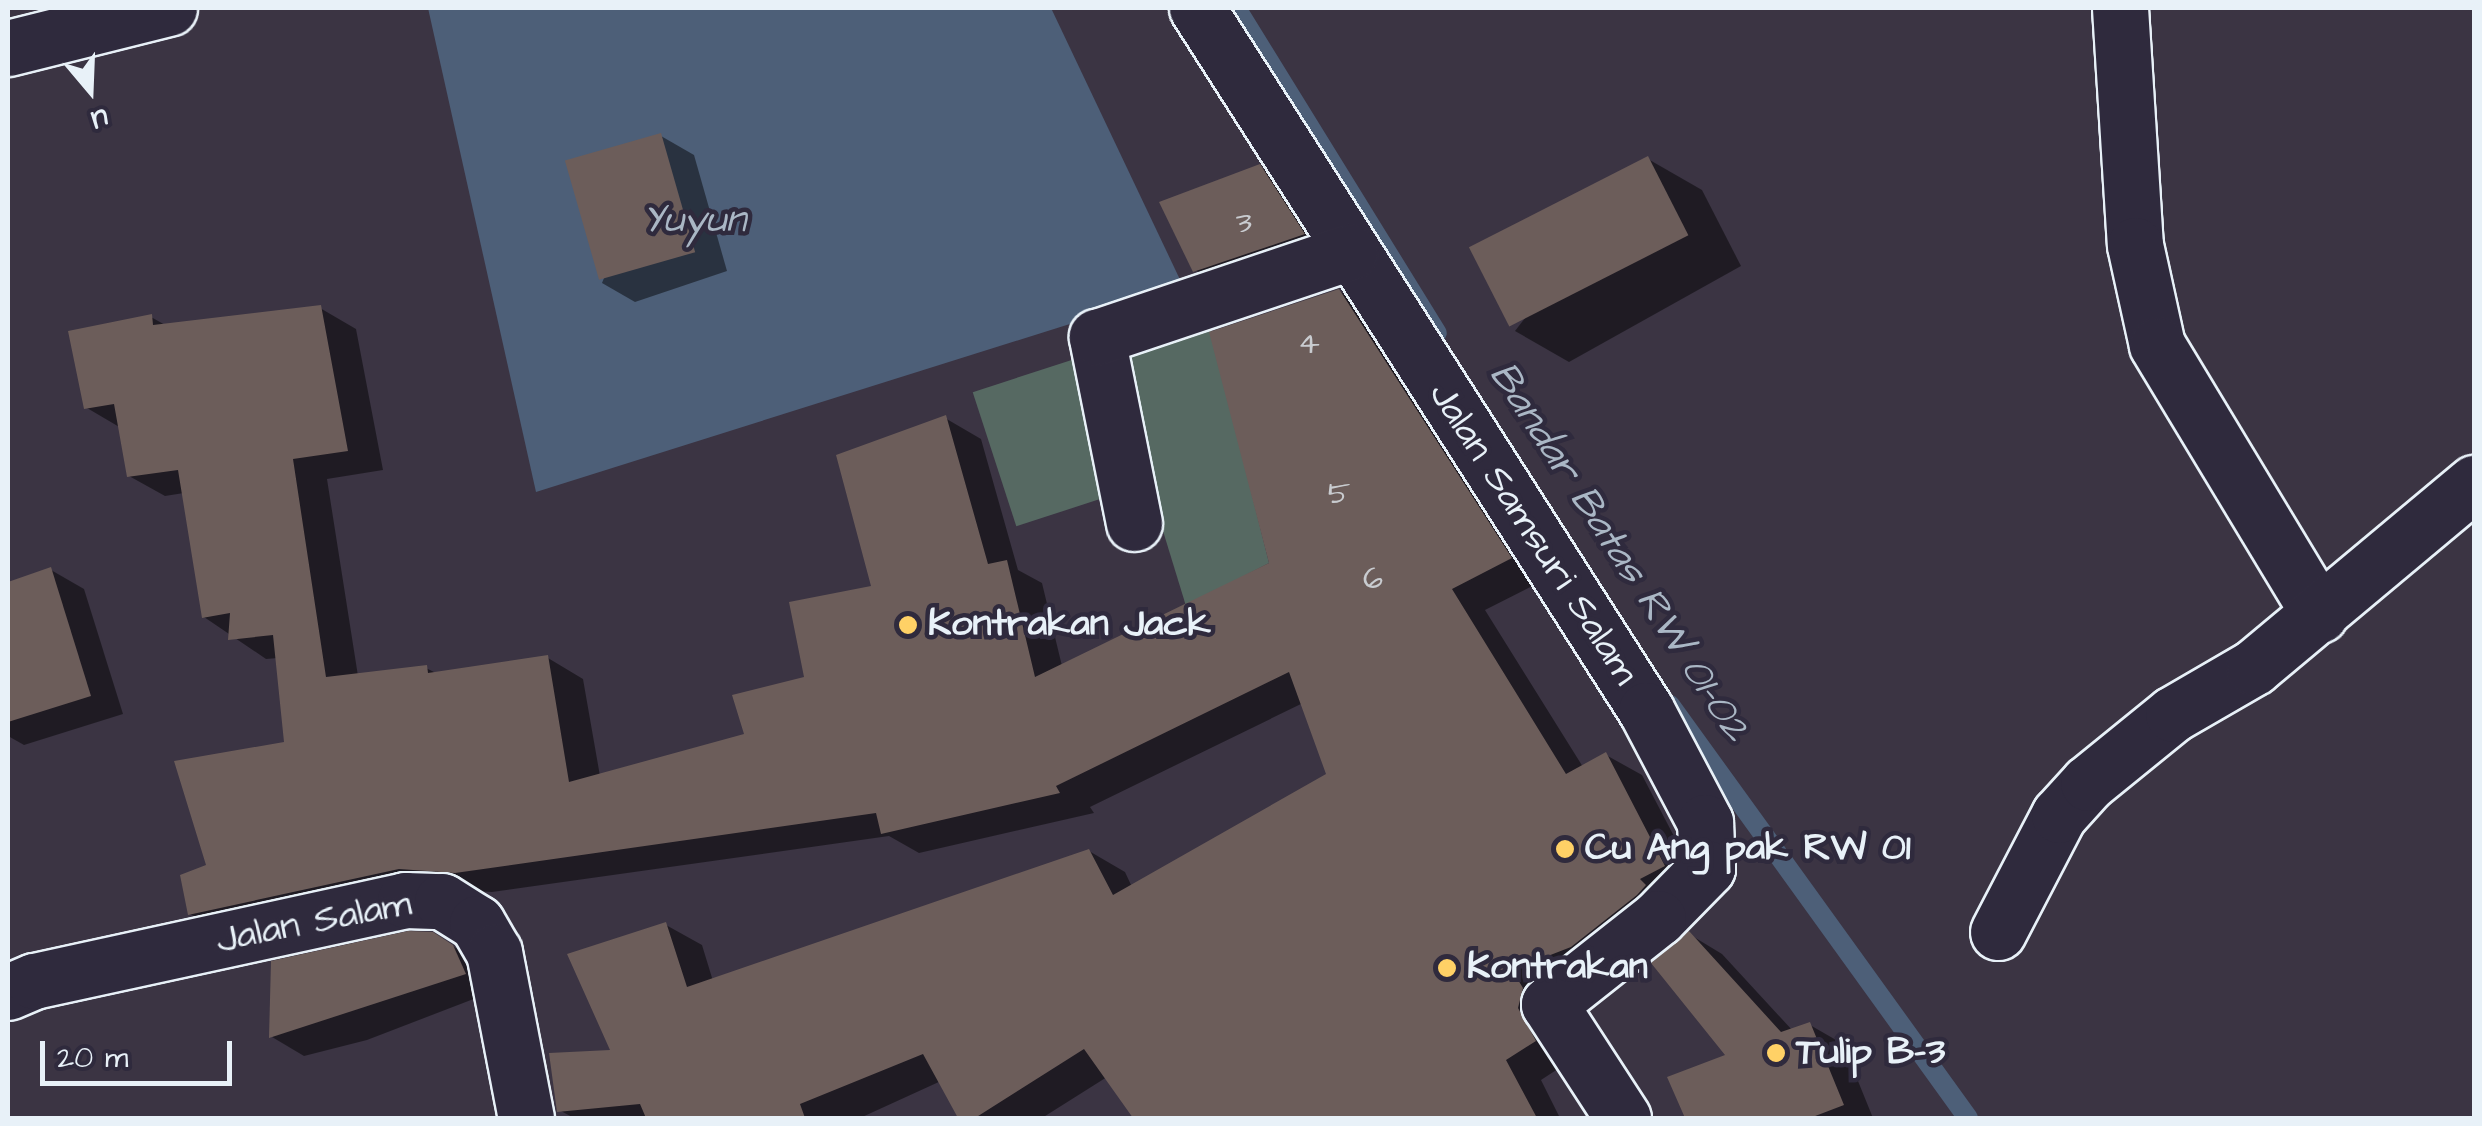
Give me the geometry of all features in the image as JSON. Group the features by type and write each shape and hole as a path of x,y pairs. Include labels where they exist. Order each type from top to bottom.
{"street":[{"path":"8,48 169,8"},
{"name":"Jalan Samsuri Salam","path":"1197,8 1636,694 1705,822 1708,868 1658,918 1549,1004 1623,1118"},
{"path":"2120,8 2135,245 2157,346 2320,615"},
{"path":"1134,523 1097,337 1350,252"},
{"path":"1998,932 2059,815 2088,783 2173,714 2254,667 2474,483"},
{"name":"Jalan Salam","path":"8,992 34,981 406,900 442,901 477,923 494,952 526,1118"}],"green space":[{"path":"1207,314 1269,563 1186,606 1106,345"},
{"path":"1084,356 1128,490 1016,526 973,392"}],"water":[{"name":"Yuyun","path":"428,8 1051,8 1184,288 536,492"}],"building":[{"name":"Yuyun","path":"661,133 695,252 599,280 565,161"},
{"path":"1648,156 1688,235 1509,327 1469,247"},
{"path":"1260,164 1305,234 1193,272 1159,202"},
{"path":"1339,289 1512,558 1452,589 1566,774 1606,752 1665,866 1640,879 1646,885 1637,895 1571,947 1512,970 1523,988 1518,1008 1536,1041 1506,1060 1537,1118 1133,1118 1084,1049 975,1118 958,1118 923,1054 800,1104 805,1118 646,1118 640,1104 557,1112 549,1053 610,1050 567,954 666,922 687,987 1089,849 1113,895 1326,774 1289,672 1056,786 1060,793 881,834 876,813 455,873 399,869 188,915 180,875 206,865 174,761 284,742 273,635 228,640 230,613 202,618 178,470 127,477 114,404 84,409 68,331 152,314 153,325 321,305 348,451 293,459 326,677 427,665 428,673 548,655 569,782 744,734 732,695 804,677 789,602 871,586 836,455 946,415 988,564 1007,560 1035,677 1269,563 1209,332"},
{"path":"51,567 91,696 8,722 8,582"},
{"path":"408,931 433,932 453,945 466,974 269,1038 271,961"},
{"name":"Tulip B-3","path":"1689,931 1781,1032 1810,1022 1844,1105 1810,1118 1685,1118 1667,1077 1725,1055 1651,963"}],"waterway":[{"name":"Bandar Batas RW 01-02","path":"1236,8 1437,333"},
{"name":"Bandar Batas RW 01-02","path":"1670,705 1968,1118"}],"place":[{"name":"Kontrakan Jack","path":"908,625"},
{"name":"Cu Ang pak RW 01","path":"1565,849"},
{"name":"Kontrakan","path":"1447,968"},
{"name":"Tulip B-3","path":"1776,1053"}]}
